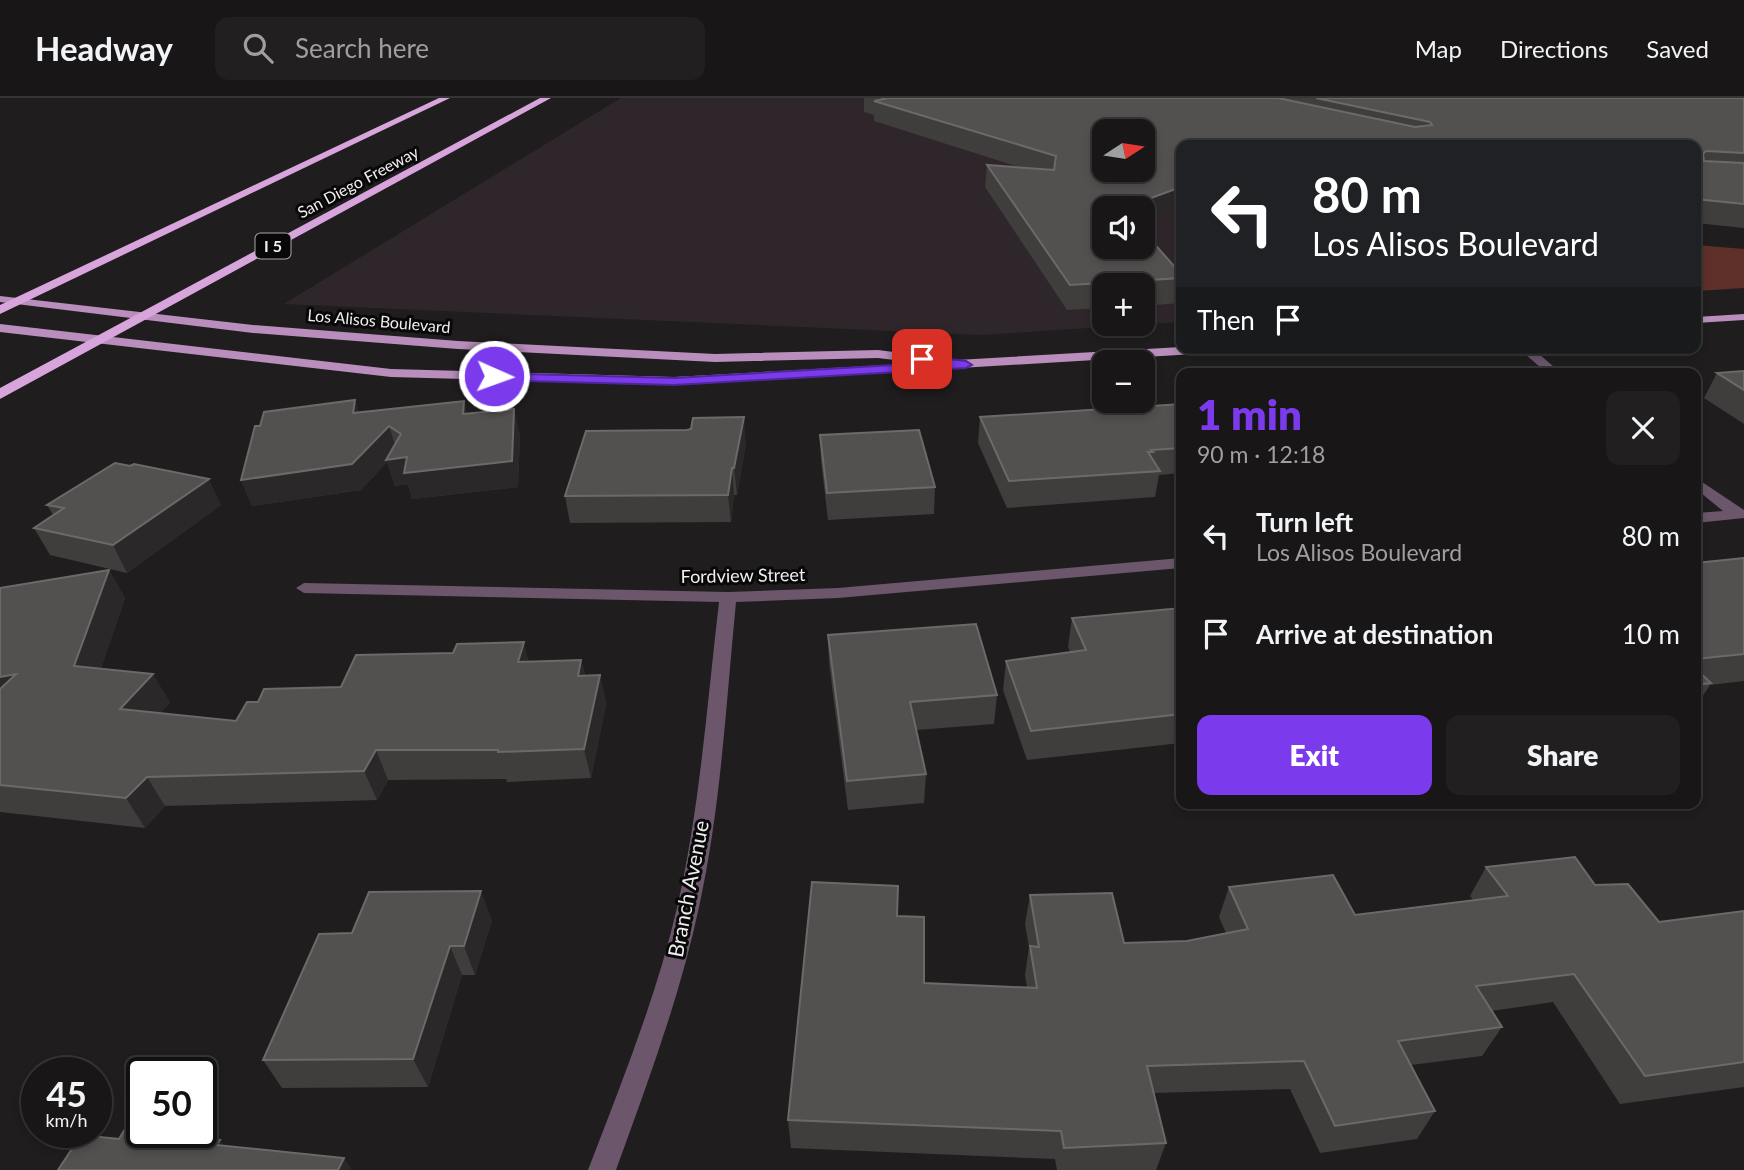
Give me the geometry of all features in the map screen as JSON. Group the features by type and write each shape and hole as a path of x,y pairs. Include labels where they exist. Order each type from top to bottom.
{"highway":[{"name":"San Diego Freeway","path":"0,310 446,98"},
{"name":"San Diego Freeway","path":"0,394 547,98"}],"main road":[{"name":"Los Alisos Boulevard","path":"0,299 253,329 578,352 715,358 878,354 966,365"},
{"path":"1701,320 1744,317"},
{"name":"Los Alisos Boulevard","path":"0,328 391,373 674,381 1176,351"}],"street":[{"path":"1531,354 1549,368"},
{"path":"1701,486 1741,514"},
{"path":"1701,518 1741,514"},
{"name":"Fordview Street","path":"304,588 728,597 838,593 1176,563"},
{"name":"Branch Avenue","path":"601,1170 647,1051 671,977 689,907 702,827 728,597"}],"shaded area":[{"path":"621,98 981,98 1092,163 1092,182 1155,182 1155,165 1176,155 1176,322 1155,324 1155,273 1092,273 1092,328 982,335 284,304"},
{"path":"1701,245 1744,249 1744,288 1701,291"}],"building":[{"path":"881,98 1278,98 1415,127 1432,125 1430,122 1316,98 1744,98 1744,153 1706,151 1703,154 1704,161 1744,163 1744,204 1701,200 1701,140 1176,140 1176,189 1155,197 1092,196 1092,259 1155,259 1155,245 1176,268 1176,278 1155,280 1155,273 1092,273 1092,284 1070,285 987,165 1054,170 1056,156 874,101 884,99"},
{"path":"1744,371 1744,390 1717,373"},
{"path":"355,400 353,413 464,401 463,414 514,409 512,461 404,473 407,457 386,460 401,434 389,426 352,464 241,480 255,426 260,426 264,412"},
{"path":"1176,404 1176,448 1148,452 1160,471 1009,481 980,417 1092,410 1092,413 1155,413 1155,406"},
{"path":"744,417 728,495 565,496 586,431 687,430 691,429 693,418"},
{"path":"919,430 935,487 827,493 820,435"},
{"path":"115,463 130,466 134,464 209,479 113,545 34,528 64,508 47,505"},
{"path":"1744,558 1744,654 1701,658 1701,562"},
{"path":"109,570 74,666 153,674 120,709 236,721 247,702 258,702 264,689 341,687 356,655 453,653 457,644 524,642 518,662 581,660 578,676 600,675 584,749 498,752 376,750 364,771 147,777 126,798 0,785 0,689 16,674 0,677 0,588"},
{"path":"1176,608 1176,715 1031,731 1006,661 1086,650 1072,618"},
{"path":"976,624 997,695 910,702 926,774 847,781 828,635"},
{"path":"1701,674 1711,683 1701,684"},
{"path":"1575,857 1595,885 1628,884 1659,922 1744,911 1744,1062 1645,1076 1574,974 1476,986 1502,1027 1398,1041 1435,1111 1335,1126 1304,1061 1147,1066 1166,1143 1064,1148 1061,1131 788,1120 812,882 898,886 897,916 924,917 924,983 1037,988 1030,946 1039,947 1030,895 1112,893 1124,943 1187,941 1248,929 1229,887 1333,875 1355,915 1508,896 1486,867"},
{"path":"481,891 464,946 450,946 413,1059 263,1060 319,934 352,933 369,892"},
{"path":"125,1129 126,1148 217,1148 217,1145 344,1158 338,1170 58,1170 72,1148 112,1148 112,1138 119,1139"}],"route":[{"path":"494,376 674,381 966,365 922,359"}]}
